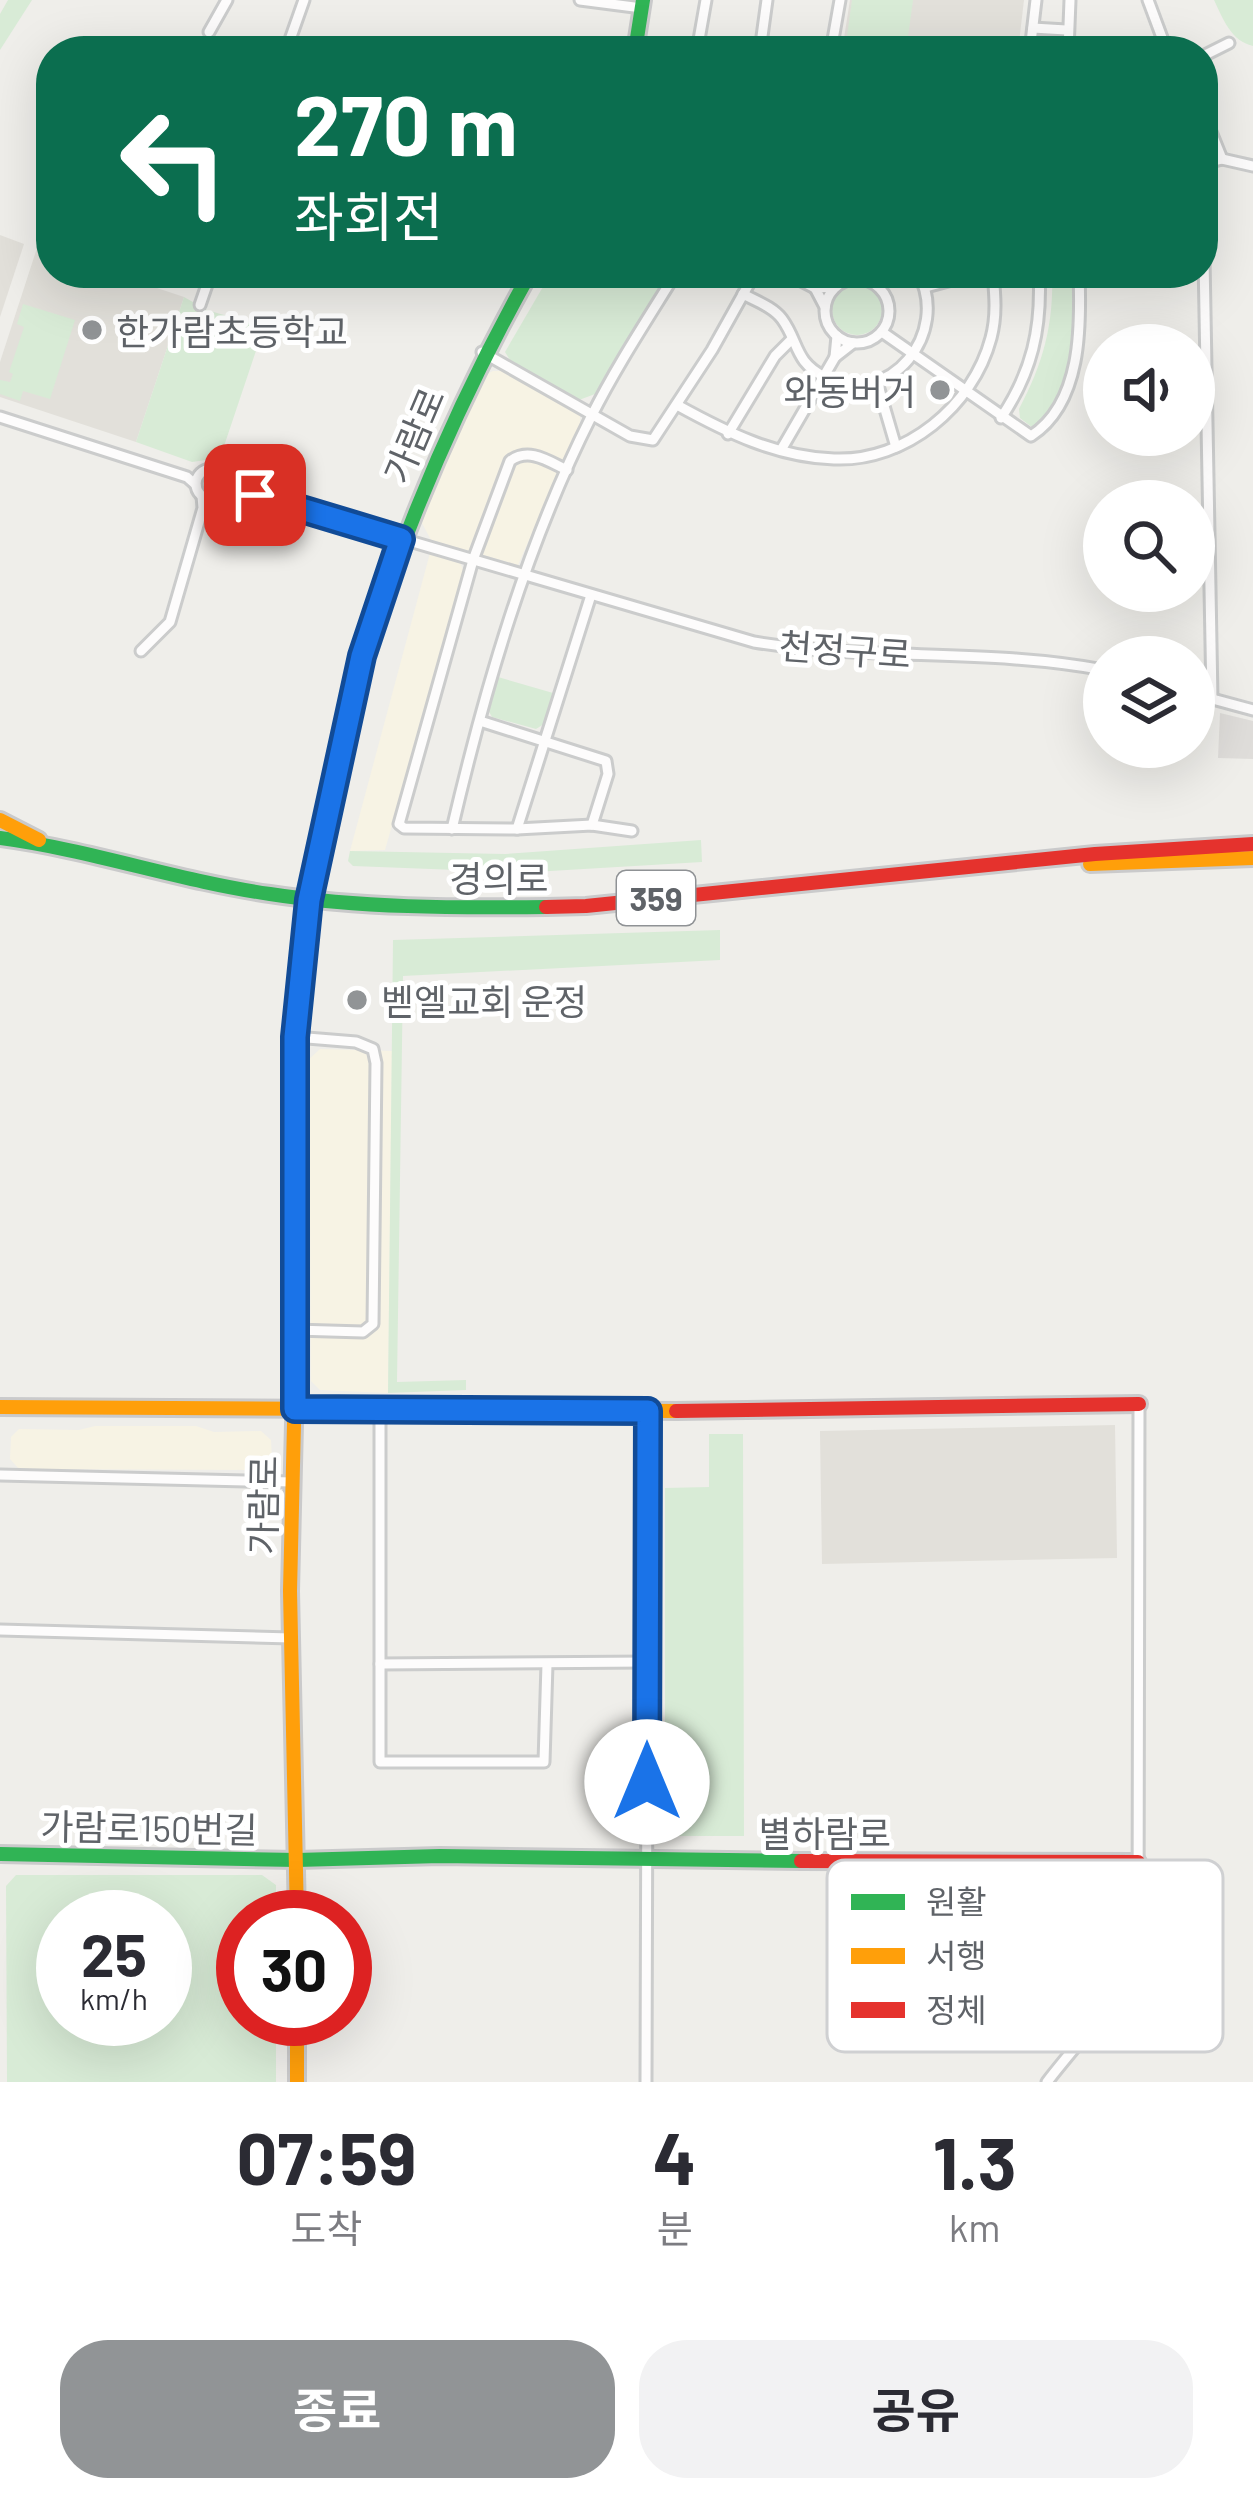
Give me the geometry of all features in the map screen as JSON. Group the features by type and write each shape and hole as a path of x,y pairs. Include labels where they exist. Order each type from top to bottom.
{"street":[{"path":"209,32 227,0"},
{"path":"291,36 304,0"},
{"path":"580,0 642,4 637,36"},
{"path":"700,36 706,0"},
{"path":"762,36 767,0"},
{"path":"834,36 840,0"},
{"path":"1032,36 1036,0"},
{"path":"1067,36 1070,0"},
{"path":"1148,0 1161,36"},
{"path":"1033,28 1066,31"},
{"path":"1218,48 1229,43"},
{"path":"1218,149 1222,159"},
{"path":"1218,160 1253,166"},
{"path":"200,305 206,288"},
{"name":"가람로","path":"297,1890 290,1482 295,1409 295,1037 309,900 362,656 401,539 482,352 521,288"},
{"path":"452,829 523,577 592,415 667,288"},
{"path":"482,352 630,436 653,440 746,288"},
{"path":"815,288 825,307 826,323 837,336 853,343"},
{"path":"825,307 834,288"},
{"path":"743,294 774,310 808,366 824,377 841,383 877,382 915,356 925,334 926,288"},
{"path":"677,405 728,434 781,450 837,460 868,457 896,447 924,432 965,392 992,337 995,288"},
{"path":"1001,418 1031,364 1041,319 1040,288"},
{"path":"882,332 1031,436 1045,425 1070,380 1082,326 1080,288"},
{"path":"1205,288 1211,636"},
{"path":"781,450 835,357 853,343 882,332 889,315 881,290"},
{"path":"835,357 837,336"},
{"path":"728,434 766,370 791,340"},
{"path":"877,382 896,447"},
{"path":"0,417 200,490 224,486 216,470 200,490 170,622 141,651"},
{"path":"567,470 531,454 514,457 473,560 398,818 404,828 592,825 632,831"},
{"name":"천정구로","path":"224,486 723,634 788,647 1023,659 1083,667"},
{"path":"518,829 591,595"},
{"path":"1215,700 1253,710"},
{"path":"480,721 606,761 610,766 592,825"},
{"path":"0,820 47,844"},
{"path":"1093,859 1186,836 1253,835"},
{"name":"경의로","path":"0,838 47,844 191,880 309,900 468,908 586,906 1253,844"},
{"path":"0,850 47,844"},
{"path":"1093,859 1253,862"},
{"path":"295,1037 362,1044 373,1049 376,1063 374,1324 363,1332 295,1330"},
{"path":"0,1407 648,1411 1139,1404 1138,1860"},
{"path":"380,1409 380,1762 544,1762 548,1664"},
{"path":"646,2082 648,1411"},
{"path":"0,1475 290,1482"},
{"path":"0,1630 291,1637"},
{"path":"380,1664 647,1662"},
{"name":"가람로150번길","path":"0,1854 297,1860"},
{"name":"별하람로","path":"297,1860 440,1856 827,1862"},
{"path":"297,2046 298,2082"},
{"path":"1047,2082 1069,2052"}],"shaded area":[{"path":"850,0 1024,0 1020,36 844,36"},
{"path":"0,235 24,244 0,317"},
{"name":"한가람초등학교","path":"36,251 36,288 157,288 184,297 136,442 0,397 0,362"},
{"path":"502,371 580,415 518,565 431,540 422,523 452,443 485,375"},
{"path":"430,553 460,563 464,572 385,850 350,851"},
{"path":"1220,713 1253,721 1253,759 1218,758"},
{"path":"320,1049 392,1051 388,1393 320,1390 311,1381 309,1059"},
{"path":"1115,1425 1117,1558 822,1564 820,1431"},
{"path":"95,1426 261,1431 271,1440 272,1459 260,1470 19,1469 10,1459 11,1437 19,1429"}],"green space":[{"path":"8,0 32,0 0,50 0,14"},
{"path":"852,0 913,0 908,36 847,36"},
{"path":"1214,0 1253,0 1253,46 1233,34"},
{"path":"542,288 660,288 595,394 579,400 510,360 505,352"},
{"path":"845,288 869,288 880,300 880,320 867,333 847,333 834,320 834,300"},
{"path":"1052,288 1072,288 1072,335 1064,376 1047,413 1033,428 1020,418 1019,409 1035,376"},
{"path":"184,297 207,310 264,327 220,458 192,462 136,442"},
{"path":"23,304 75,320 50,399 23,391 20,401 0,394 0,380 10,382 13,374 9,372 24,327 17,324"},
{"path":"498,677 553,693 544,724 536,729 492,717 488,710"},
{"path":"701,840 702,862 481,875 353,866 348,861 350,851 505,854"},
{"path":"720,930 720,960 403,976 397,1382 466,1380 466,1390 388,1393 393,940"},
{"path":"709,1434 743,1434 744,1836 672,1836 665,1831 665,1488 709,1487"},
{"path":"16,1875 262,1875 276,1885 276,1890 216,1890 216,2046 276,2046 276,2082 7,2082 6,1886"}],"traffic: fast":[{"path":"637,36 643,0"},
{"path":"309,899 342,735 391,576 454,423 522,288"},
{"path":"0,838 304,899 546,907"},
{"path":"0,1854 801,1861"}],"traffic: slow":[{"path":"0,820 39,840"},
{"path":"1090,864 1253,858"},
{"path":"296,1890 290,1591 295,1382 292,1123 309,899"},
{"path":"0,1407 676,1411"},
{"path":"297,2046 297,2082"}],"traffic: jam":[{"path":"546,907 1095,854 1253,844"},
{"path":"676,1411 1139,1404"},
{"path":"801,1861 827,1861"}],"place":[{"name":"한가람초등학교","path":"92,330"},
{"name":"와동버거","path":"940,390"},
{"name":"벧엘교회 운정","path":"357,1000"}],"route":[{"path":"255,495 401,539 362,656 309,900 295,1037 295,1409 648,1411 647,1782"}]}
